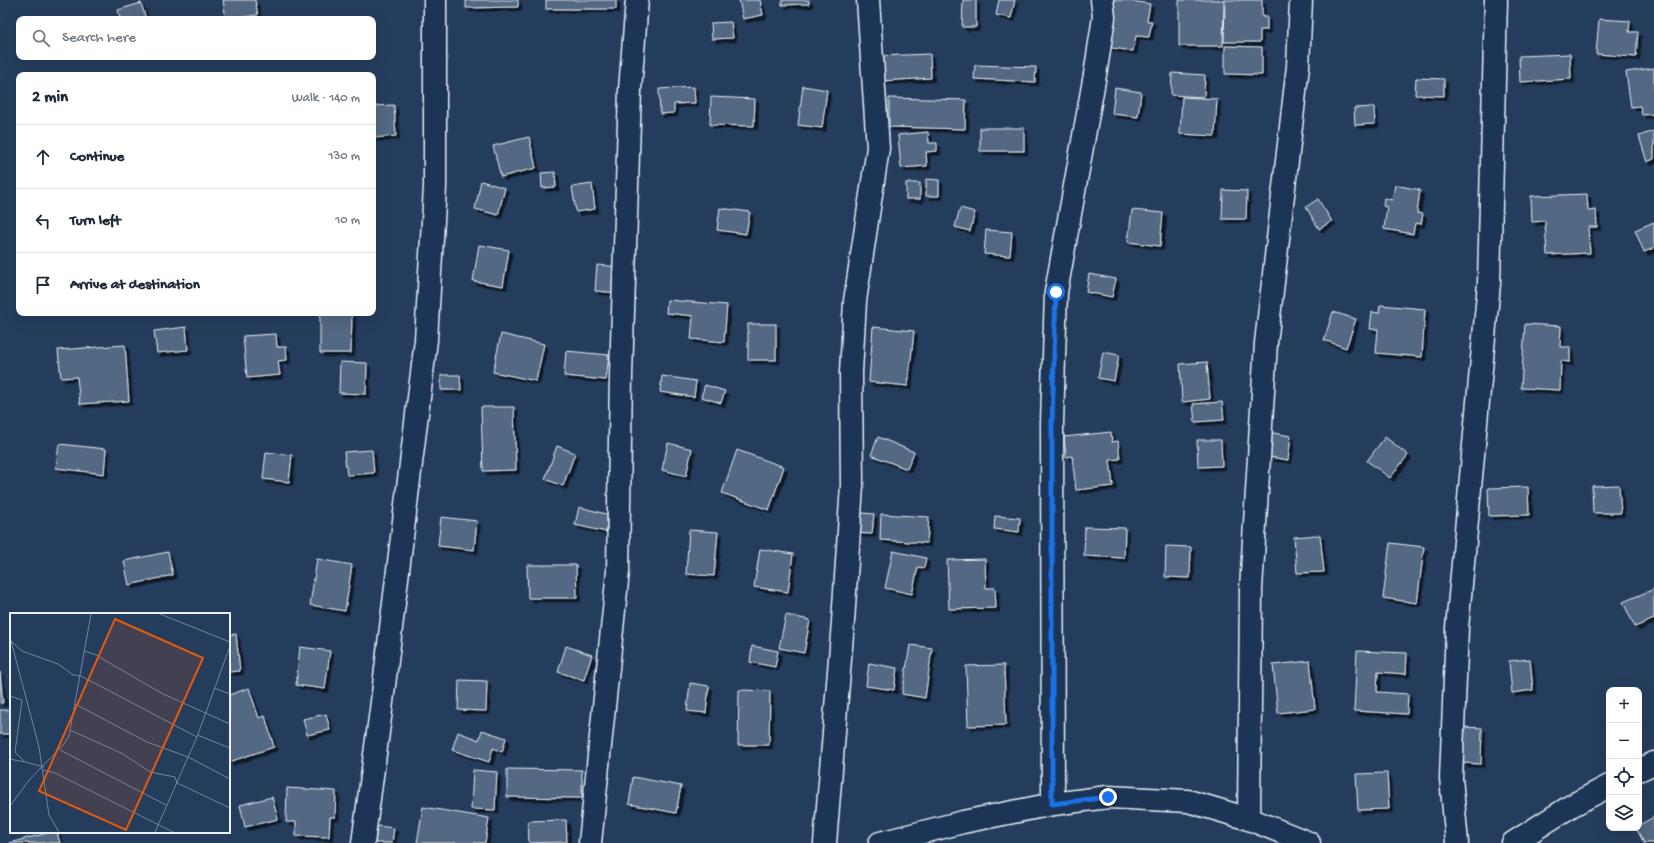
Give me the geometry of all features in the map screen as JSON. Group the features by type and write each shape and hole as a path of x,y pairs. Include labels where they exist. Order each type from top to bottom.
{"street":[{"path":"363,843 382,702 426,340 435,187 436,0"},
{"path":"590,843 618,571 621,375 630,98 637,0"},
{"path":"825,843 843,622 852,485 851,372 855,301 878,148 868,0"},
{"path":"1052,804 1052,423 1056,292 1096,69 1104,17 1102,0"},
{"path":"1249,819 1251,589 1266,343 1298,66 1301,0"},
{"path":"1456,843 1452,778 1457,628 1489,283 1496,0"},
{"path":"1642,769 1654,763"},
{"path":"1513,843 1571,806 1606,788"},
{"path":"880,843 963,822 1052,804 1108,797 1188,801 1249,819 1309,843"}],"building":[{"path":"223,0 255,0 258,15 226,16"},
{"path":"466,0 518,0 518,7 466,8"},
{"path":"546,0 616,0 616,9 546,9"},
{"path":"739,0 760,0 763,15 743,19"},
{"path":"782,0 809,0 809,4 782,5"},
{"path":"963,0 976,0 976,27 962,27"},
{"path":"999,0 1015,0 1011,18 996,15"},
{"path":"1112,0 1124,0 1150,4 1147,21 1152,21 1149,37 1136,36 1133,51 1105,47"},
{"path":"1179,0 1224,0 1223,46 1179,46"},
{"path":"1225,0 1262,0 1262,17 1267,17 1267,30 1260,30 1260,42 1224,42"},
{"path":"141,3 145,16 119,16 118,10"},
{"path":"1599,19 1630,21 1629,32 1638,32 1636,57 1596,54"},
{"path":"731,22 733,38 712,39 711,23"},
{"path":"1225,46 1262,47 1262,75 1225,74"},
{"path":"930,54 931,78 882,81 880,56"},
{"path":"1570,54 1571,79 1520,82 1519,56"},
{"path":"975,65 1036,67 1035,82 974,79"},
{"path":"1654,68 1654,114 1642,115 1640,106 1631,107 1626,72"},
{"path":"1172,73 1205,75 1204,97 1171,95"},
{"path":"1416,78 1444,79 1444,96 1415,95"},
{"path":"803,86 827,90 822,128 798,125"},
{"path":"694,87 695,103 674,104 674,113 660,114 659,89"},
{"path":"1115,88 1141,92 1138,117 1112,114"},
{"path":"711,97 755,99 754,126 710,125"},
{"path":"1182,97 1217,99 1215,136 1180,134"},
{"path":"889,98 966,100 965,129 889,127"},
{"path":"394,105 396,136 376,138 376,106"},
{"path":"1374,107 1375,124 1355,125 1354,108"},
{"path":"980,128 1024,128 1024,151 980,151"},
{"path":"1654,131 1654,159 1647,162 1639,136"},
{"path":"928,132 929,143 937,143 937,151 926,152 927,166 901,168 898,135"},
{"path":"529,137 536,168 501,177 493,146"},
{"path":"555,172 556,187 542,188 541,173"},
{"path":"926,179 939,180 939,196 926,196"},
{"path":"481,181 505,188 498,215 475,209"},
{"path":"906,183 920,183 920,199 906,199"},
{"path":"592,184 595,209 576,212 572,187"},
{"path":"1395,185 1420,190 1417,213 1423,214 1421,224 1415,223 1413,234 1384,229 1387,207 1383,206 1384,198 1392,200"},
{"path":"1223,190 1247,191 1246,219 1222,219"},
{"path":"1587,194 1588,211 1596,210 1597,227 1588,227 1590,253 1547,255 1545,221 1532,222 1531,196"},
{"path":"1318,199 1332,221 1319,229 1306,207"},
{"path":"720,208 750,212 746,234 717,230"},
{"path":"960,208 975,212 970,231 955,227"},
{"path":"1132,210 1163,213 1160,246 1128,242"},
{"path":"1654,222 1654,248 1644,252 1635,230"},
{"path":"986,230 1012,232 1010,256 984,254"},
{"path":"479,245 509,250 503,286 473,281"},
{"path":"597,265 621,267 619,293 595,291"},
{"path":"1089,274 1116,279 1112,297 1086,292"},
{"path":"667,300 727,305 724,342 691,339 693,316 666,313"},
{"path":"1380,305 1425,309 1422,357 1376,353 1378,329 1370,329 1372,312 1379,313"},
{"path":"1333,312 1356,319 1346,348 1324,340"},
{"path":"320,316 352,316 351,353 320,353"},
{"path":"748,324 776,324 776,360 748,360"},
{"path":"1525,324 1561,326 1560,347 1570,347 1570,362 1561,361 1560,390 1521,388"},
{"path":"186,327 188,350 157,353 154,331"},
{"path":"873,327 914,331 908,386 869,382"},
{"path":"276,334 277,347 286,347 287,360 278,361 280,375 247,378 243,336"},
{"path":"501,334 544,344 536,381 493,372"},
{"path":"125,345 129,401 80,404 77,377 61,378 58,350"},
{"path":"566,351 609,355 606,380 564,376"},
{"path":"1103,352 1119,355 1114,381 1098,378"},
{"path":"340,362 367,363 366,394 339,393"},
{"path":"1207,362 1210,399 1182,402 1180,364"},
{"path":"441,375 460,375 461,390 441,390"},
{"path":"662,376 696,381 694,397 660,392"},
{"path":"705,385 725,391 721,403 701,397"},
{"path":"1222,402 1224,420 1195,422 1193,404"},
{"path":"481,407 514,407 516,470 483,471"},
{"path":"1111,432 1112,442 1118,441 1120,459 1110,460 1113,486 1076,490 1072,456 1066,457 1064,437"},
{"path":"1267,432 1291,436 1288,460 1263,456"},
{"path":"878,437 914,452 907,469 871,455"},
{"path":"1385,437 1408,455 1390,478 1367,461"},
{"path":"1197,440 1221,440 1222,466 1198,467"},
{"path":"668,443 692,449 686,476 662,470"},
{"path":"59,444 106,449 104,474 56,468"},
{"path":"557,446 575,453 563,486 545,479"},
{"path":"372,450 374,473 347,475 344,452"},
{"path":"737,450 784,467 769,510 722,493"},
{"path":"266,452 292,455 289,482 263,479"},
{"path":"1619,485 1621,513 1593,513 1592,486"},
{"path":"1528,487 1529,515 1489,516 1488,488"},
{"path":"579,507 610,515 606,532 575,525"},
{"path":"853,512 874,514 872,534 852,533"},
{"path":"881,514 929,517 927,543 880,540"},
{"path":"995,516 1020,518 1019,532 994,529"},
{"path":"441,517 477,521 474,550 438,546"},
{"path":"1085,527 1125,528 1124,558 1084,556"},
{"path":"689,530 718,532 714,576 686,574"},
{"path":"1320,535 1324,572 1297,573 1294,537"},
{"path":"1390,543 1424,547 1417,603 1383,598"},
{"path":"1166,546 1191,547 1190,578 1165,577"},
{"path":"760,549 793,554 788,592 754,587"},
{"path":"893,551 926,558 924,568 918,567 912,594 885,588"},
{"path":"168,552 173,575 129,585 124,561"},
{"path":"317,559 352,565 345,611 310,605"},
{"path":"985,559 986,588 995,588 996,608 949,609 947,560"},
{"path":"527,565 576,565 577,598 528,598"},
{"path":"1654,589 1654,619 1635,627 1623,602"},
{"path":"786,615 810,620 804,653 779,648"},
{"path":"236,634 240,671 230,672 230,635"},
{"path":"910,645 932,648 925,698 902,694"},
{"path":"566,646 592,655 584,680 558,672"},
{"path":"752,646 778,651 775,667 750,662"},
{"path":"300,647 330,651 325,689 296,685"},
{"path":"1357,651 1407,653 1406,674 1378,672 1377,692 1408,694 1407,714 1354,711"},
{"path":"1530,659 1533,690 1512,693 1509,661"},
{"path":"1310,661 1315,709 1278,713 1273,665"},
{"path":"869,663 897,668 894,690 866,686"},
{"path":"1004,665 1006,725 968,726 966,666"},
{"path":"0,672 3,703 0,703"},
{"path":"459,680 487,681 486,711 458,710"},
{"path":"690,683 709,686 706,713 687,711"},
{"path":"249,688 259,718 265,716 274,747 230,762 230,695"},
{"path":"739,690 770,691 769,745 738,745"},
{"path":"0,710 10,710 10,734 0,734"},
{"path":"326,714 330,730 307,735 303,719"},
{"path":"1463,727 1482,728 1481,764 1463,763"},
{"path":"482,730 506,738 502,752 493,748 489,762 452,750 458,732 479,740"},
{"path":"507,769 582,770 582,798 507,797"},
{"path":"473,770 497,772 495,810 471,809"},
{"path":"1387,773 1389,809 1358,810 1356,774"},
{"path":"633,777 681,786 676,813 629,804"},
{"path":"287,788 336,791 335,817 330,817 329,837 296,836 296,822 286,822"},
{"path":"272,797 278,819 245,827 240,805"},
{"path":"423,807 489,818 485,843 417,843"},
{"path":"1654,817 1654,843 1644,843 1638,831 1642,831 1642,823"},
{"path":"566,820 567,842 529,843 528,821"},
{"path":"377,826 394,828 392,843 375,843"},
{"path":"47,833 57,833 60,843 9,843"}],"route":[{"path":"1056,292 1053,340 1052,423 1052,804 1108,797"}]}
